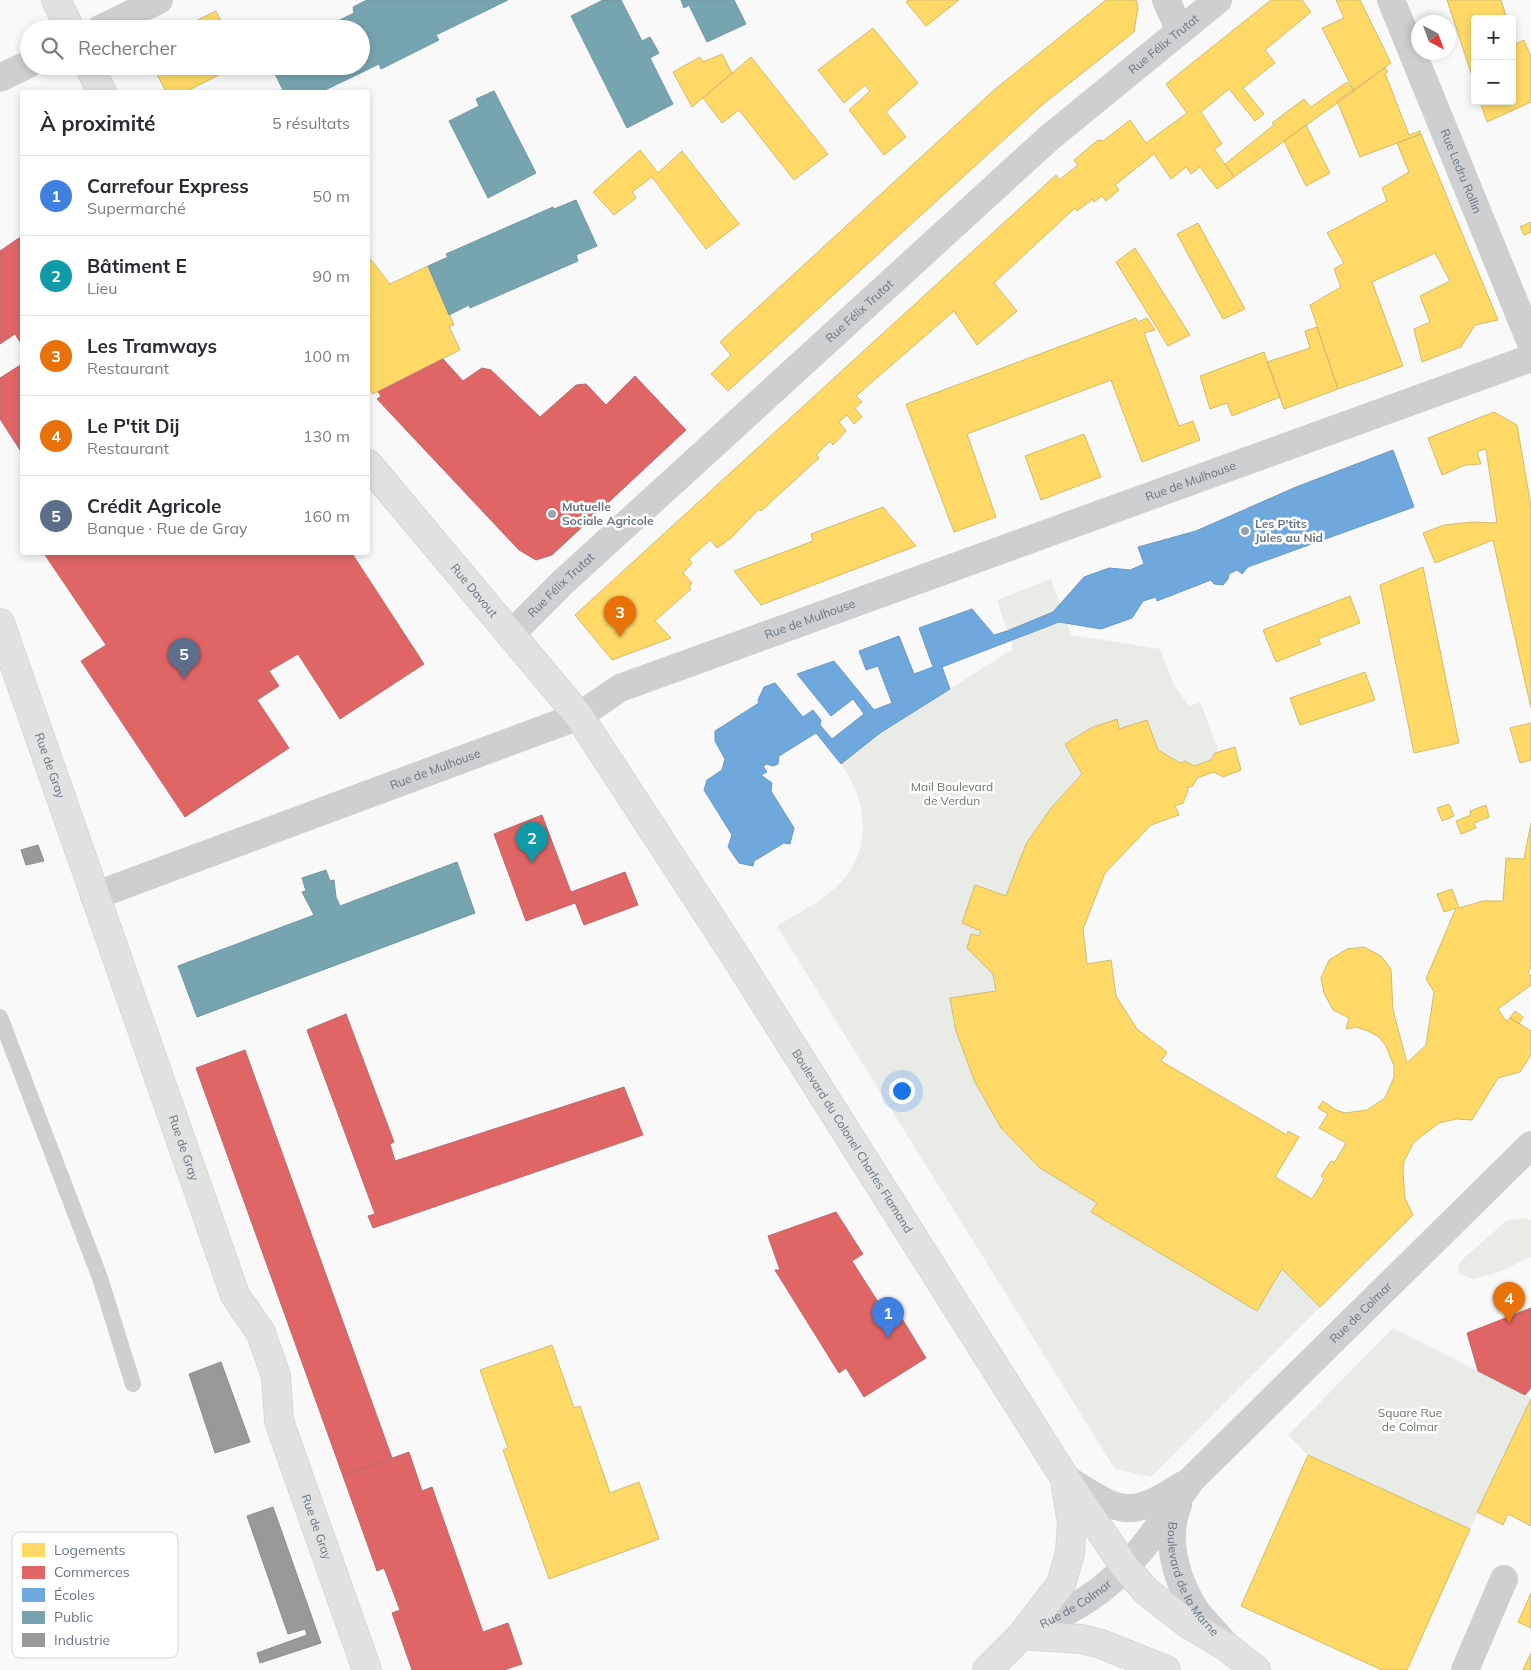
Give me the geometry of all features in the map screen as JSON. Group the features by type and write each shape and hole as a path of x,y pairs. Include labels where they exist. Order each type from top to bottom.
{"street":[{"path":"56,0 66,20"},
{"path":"118,20 158,0"},
{"path":"1166,0 1180,32"},
{"name":"Rue Félix Trutat","path":"511,634 562,583 1049,138 1218,0"},
{"name":"Rue Ledru Rollin","path":"1391,0 1531,343"},
{"path":"0,78 20,68"},
{"path":"94,75 101,90"},
{"name":"Rue de Mulhouse","path":"94,896 579,716 620,688 1531,358"},
{"name":"Rue Davout","path":"370,466 579,716"},
{"name":"Rue de Gray","path":"0,623 235,1295 261,1333 276,1376 279,1421 367,1670"},
{"name":"Boulevard du Colonel Charles Flamand","path":"579,716 734,954 1065,1478 1125,1567"},
{"name":"Rue de Colmar","path":"987,1670 1022,1635 1090,1597 1125,1567 1146,1544 1191,1480 1531,1147"},
{"path":"1022,1635 1061,1584 1070,1553 1072,1523 1065,1478"},
{"name":"Rue de Colmar","path":"1065,1478 1113,1506 1132,1509 1156,1502 1191,1480"},
{"name":"Boulevard de la Marne","path":"1191,1480 1177,1507 1171,1527 1171,1550 1194,1608 1227,1647"},
{"name":"Boulevard de la Marne","path":"1125,1567 1147,1592 1187,1623 1227,1647 1256,1670"},
{"path":"1465,1670 1504,1579"},
{"path":"1022,1635 1082,1640 1101,1644 1160,1669"}],"lane":[{"path":"0,1017 100,1278 133,1384"}],"green space":[{"name":"Mail Boulevard de Verdun","path":"1051,579 1071,635 1160,649 1174,685 1189,706 1200,702 1218,749 1211,760 1194,766 1185,761 1180,763 1158,750 1147,720 1119,729 1117,720 1091,728 1065,743 1082,774 1051,808 1006,896 975,885 962,923 981,931 979,936 971,934 967,948 993,974 996,991 950,998 956,1031 975,1082 1001,1128 1040,1168 1097,1203 1091,1212 1257,1311 1282,1269 1320,1307 1151,1477 1115,1469 777,926 835,888 847,875 856,860 863,828 861,811 857,795 841,764 880,733 1013,649 997,600"},
{"path":"1524,1218 1531,1220 1531,1257 1496,1273 1473,1279 1458,1273 1459,1264 1464,1258 1506,1221"},
{"name":"Square Rue de Colmar","path":"1393,1328 1531,1398 1470,1529 1308,1455 1288,1435"}],"building: Logements":[{"path":"908,0 959,0 926,26 906,2"},
{"path":"1106,0 1136,0 1138,6 1134,32 1042,105 728,391 711,374 731,355 720,342 994,90"},
{"path":"1271,0 1302,0 1311,12 1265,50 1275,63 1243,88 1264,114 1255,121 1229,89 1201,112 1222,144 1214,149 1234,177 1217,189 1200,167 1191,174 1186,167 1171,179 1154,154 1115,185 1119,190 1106,201 1102,196 1094,202 1093,199 1077,211 1075,208 994,283 1017,311 977,345 954,311 856,396 862,402 855,408 862,417 854,424 847,415 839,422 846,431 833,445 830,441 816,455 819,458 761,511 759,509 731,538 717,548 710,540 689,559 692,563 683,573 692,583 689,587 691,589 655,621 671,638 612,660 575,615 1056,175 1059,180 1078,165 1074,160 1098,140 1103,141 1130,120 1146,143 1187,113 1166,84"},
{"path":"1336,0 1360,0 1391,63 1354,91 1322,28 1344,18"},
{"path":"1447,0 1501,0 1506,15 1471,15 1471,73 1456,27 1456,15 1452,15"},
{"path":"216,11 220,20 198,20"},
{"path":"873,28 918,83 886,112 906,137 884,155 849,110 870,91 865,85 844,103 818,70"},
{"path":"1524,40 1531,57 1531,102 1487,122 1481,105 1516,105 1516,44"},
{"path":"722,54 732,73 692,107 673,72 700,57 703,62"},
{"path":"751,57 828,154 794,180 739,110 722,123 703,98"},
{"path":"1385,68 1388,72 1385,73 1409,135 1420,131 1421,134 1360,157 1337,101"},
{"path":"158,75 219,75 189,90 165,90"},
{"path":"1347,82 1354,91 1234,177 1225,164 1274,125 1272,123 1304,99 1311,107"},
{"path":"1306,125 1330,173 1306,186 1284,141"},
{"path":"1421,134 1498,320 1475,325 1461,347 1422,362 1414,329 1430,322 1420,296 1450,281 1435,253 1372,282 1403,366 1338,389 1310,305 1341,287 1334,269 1344,263 1327,233 1387,201 1382,188 1409,172 1397,143"},
{"path":"640,150 658,173 682,151 739,224 706,249 652,177 632,192 636,198 614,215 593,192"},
{"path":"1531,222 1531,232 1524,235 1520,227"},
{"path":"1198,223 1245,309 1223,319 1177,234"},
{"path":"1135,248 1190,335 1168,346 1116,262"},
{"path":"370,259 390,284 428,266 454,325 449,326 460,350 373,394 370,390"},
{"path":"1136,318 1138,322 1147,318 1155,330 1144,333 1179,426 1193,421 1200,440 1142,462 1111,380 967,434 996,517 954,532 906,404"},
{"path":"1317,327 1338,389 1284,409 1267,362 1310,348 1305,331"},
{"path":"1264,352 1280,397 1232,416 1227,403 1210,409 1200,376"},
{"path":"1494,412 1517,425 1531,506 1531,708 1493,540 1435,563 1423,533 1444,525 1472,522 1497,523 1486,449 1477,452 1481,464 1465,465 1442,475 1428,438"},
{"path":"1084,434 1101,477 1041,500 1025,456"},
{"path":"883,507 916,546 761,605 734,571 813,541 811,534"},
{"path":"1423,567 1459,743 1414,753 1380,585"},
{"path":"1350,596 1360,623 1318,639 1321,644 1276,662 1263,630"},
{"path":"1365,672 1375,700 1300,725 1290,698"},
{"path":"1117,719 1119,729 1147,720 1158,750 1180,763 1185,761 1194,766 1211,760 1215,753 1235,747 1241,770 1223,777 1214,772 1197,778 1193,786 1187,788 1188,791 1183,803 1175,806 1179,815 1151,825 1105,873 1083,929 1087,964 1111,960 1116,996 1137,1029 1167,1052 1161,1061 1287,1135 1288,1131 1299,1137 1275,1177 1312,1199 1324,1179 1321,1176 1331,1161 1334,1163 1346,1143 1319,1128 1328,1114 1318,1108 1323,1101 1336,1110 1345,1113 1367,1110 1385,1098 1394,1077 1394,1066 1386,1046 1379,1037 1356,1027 1346,1029 1349,1018 1333,1010 1324,993 1321,978 1329,960 1347,949 1364,947 1381,956 1391,969 1393,1010 1407,1063 1426,1045 1434,992 1426,979 1456,908 1444,912 1437,894 1452,889 1459,908 1483,901 1503,901 1506,858 1524,859 1531,823 1531,967 1528,972 1531,976 1531,985 1498,1009 1506,1021 1510,1018 1531,1031 1531,1055 1520,1072 1498,1078 1472,1120 1456,1119 1439,1123 1414,1142 1404,1161 1403,1171 1405,1198 1413,1215 1320,1307 1282,1269 1257,1311 1091,1212 1097,1203 1040,1168 1001,1128 975,1082 956,1031 950,998 996,991 993,974 967,948 971,934 979,936 981,931 962,923 975,885 1006,896 1026,844 1051,808 1082,774 1065,744 1091,728"},
{"path":"1531,723 1531,760 1520,763 1510,728"},
{"path":"1449,804 1454,816 1442,821 1437,808"},
{"path":"1486,805 1489,817 1474,823 1476,828 1461,834 1456,821 1471,815 1470,811"},
{"path":"1515,1011 1523,1017 1519,1024 1510,1018"},
{"path":"552,1345 574,1408 580,1406 610,1493 639,1482 659,1539 549,1579 503,1450 508,1448 480,1370"},
{"path":"1531,1399 1531,1526 1508,1514 1503,1525 1477,1512"},
{"path":"1308,1455 1470,1529 1407,1670 1382,1670 1241,1606"},
{"path":"1531,1593 1531,1628 1518,1622"},
{"path":"1531,1653 1531,1670 1523,1670"}],"building: Commerces":[{"path":"20,237 20,342 15,334 0,344 0,251"},
{"path":"443,359 463,381 482,368 491,370 540,417 576,385 586,384 606,405 635,376 686,430 552,555 536,560 519,550 377,399 381,396 378,392"},
{"path":"20,365 20,450 0,419 0,378"},
{"path":"45,555 353,555 424,664 340,719 298,654 269,671 279,686 257,700 289,748 185,817 81,661 106,645"},
{"path":"542,815 575,903 526,921 494,834"},
{"path":"625,872 638,905 584,925 571,892"},
{"path":"346,1014 394,1142 390,1144 395,1161 624,1087 643,1135 373,1228 368,1216 375,1214 307,1030"},
{"path":"245,1050 392,1458 343,1476 196,1068"},
{"path":"836,1212 863,1254 852,1261 885,1313 895,1307 926,1358 864,1397 846,1368 839,1373 775,1270 780,1270 768,1236"},
{"path":"1531,1308 1531,1388 1525,1395 1478,1371 1467,1333"},
{"path":"409,1452 422,1491 432,1487 483,1632 508,1623 522,1664 504,1670 412,1670 392,1613 400,1610 384,1568 377,1571 343,1476"}],"building: Écoles":[{"path":"1393,450 1414,507 1248,567 1242,574 1237,570 1229,574 1228,579 1223,585 1214,584 1211,580 1157,601 1156,597 1143,601 1132,618 1101,629 1059,622 942,667 950,689 880,733 841,764 816,733 779,756 778,764 763,766 767,772 761,775 772,783 771,791 794,828 790,844 784,843 754,861 753,866 739,863 728,847 732,835 704,790 707,780 722,770 725,759 715,741 715,731 759,703 758,700 764,687 775,683 803,717 813,710 821,720 820,725 832,739 864,714 853,699 831,716 797,674 834,661 874,710 892,703 878,666 866,670 859,651 899,636 914,674 933,667 919,628 972,609 994,635 1007,631 1053,612 1084,577 1109,568 1130,570 1144,564 1138,547 1196,531 1296,487"}],"building: Public":[{"path":"367,0 508,0 436,35 439,40 381,69 379,64 370,68 370,20 340,20 354,13 353,7"},
{"path":"603,0 621,0 642,41 650,37 659,53 650,58 673,104 627,128 571,16"},
{"path":"681,0 734,0 746,24 707,42 689,5 684,8"},
{"path":"276,75 356,75 325,90 283,90"},
{"path":"494,91 536,173 488,198 449,121 479,106 476,99"},
{"path":"576,200 597,246 576,255 578,261 470,308 469,305 449,315 428,266 448,257 446,254 553,207 554,209"},
{"path":"457,862 475,913 197,1017 178,966 314,915 302,892 306,891 302,878 326,870 330,881 334,880 336,897 340,906"}],"building: Industrie":[{"path":"38,845 44,861 26,865 21,850"},
{"path":"221,1362 250,1442 215,1453 189,1374"},
{"path":"273,1507 321,1643 260,1663 257,1653 307,1635 305,1629 288,1634 247,1516"}],"place":[{"name":"Mutuelle Sociale Agricole","path":"552,514"},
{"name":"Les P'tits Jules au Nid","path":"1245,531"},
{"name":"Les Tramways","path":"620,637"},
{"name":"Crédit Agricole","path":"184,679"},
{"name":"Bâtiment E","path":"532,863"},
{"name":"Le P'tit Dij","path":"1509,1323"},
{"name":"Carrefour Express","path":"888,1338"}]}
